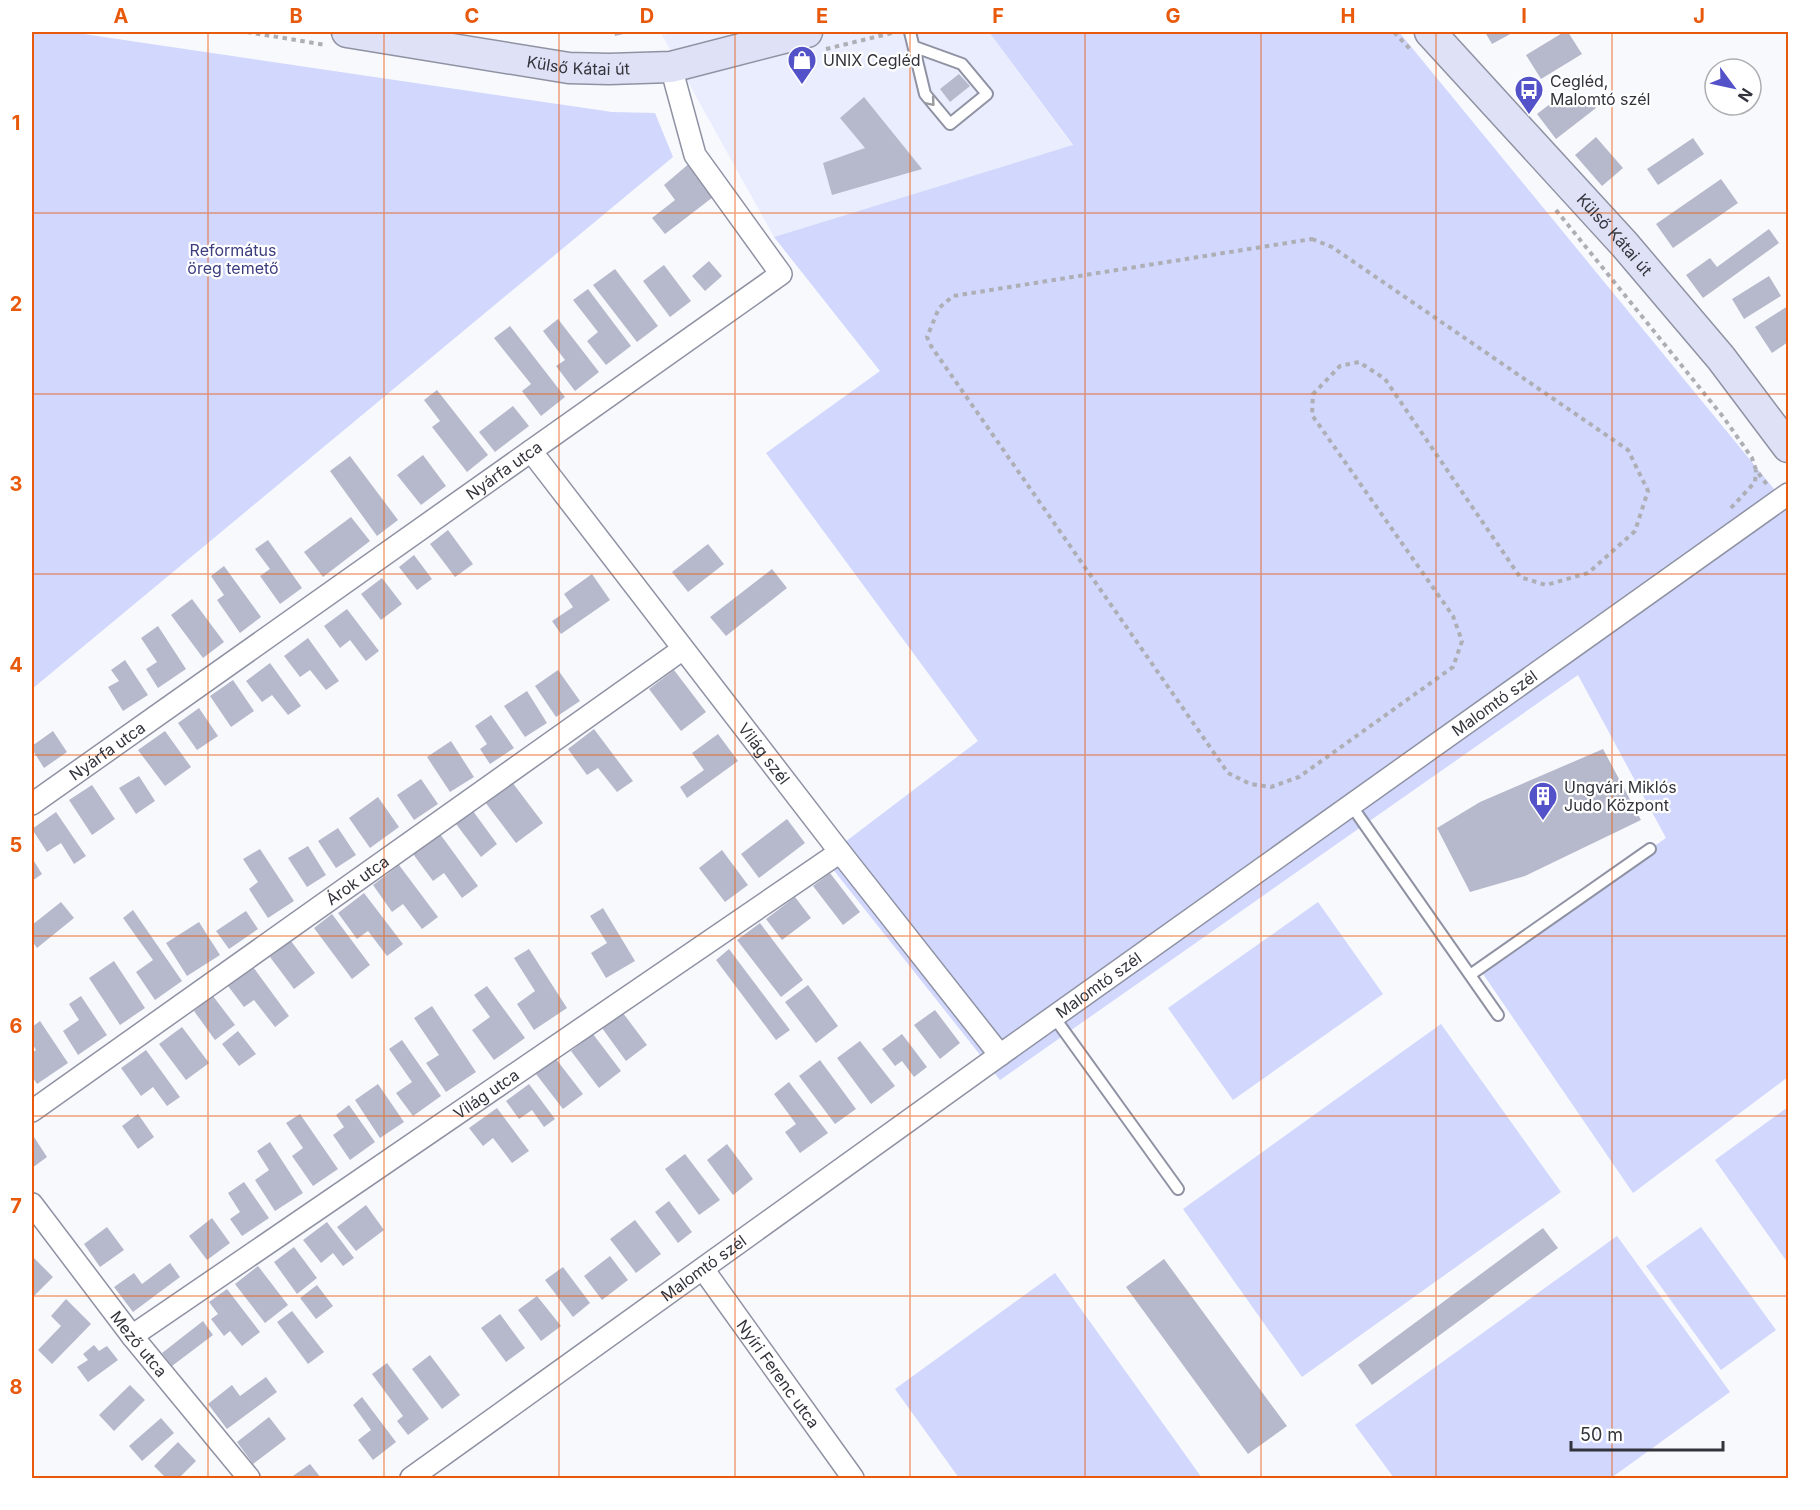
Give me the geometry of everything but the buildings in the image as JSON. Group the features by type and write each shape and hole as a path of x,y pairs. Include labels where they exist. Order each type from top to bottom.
{"main road":[{"name":"Külső Kátai út","path":"347,32 569,68 609,69 671,67 807,32"},
{"name":"Külső Kátai út","path":"1424,44 1625,245 1721,358 1788,447"}],"street":[{"name":"Nyárfa utca","path":"32,804 781,274 695,155 671,67"},
{"name":"Világ szél","path":"531,451 840,852 1000,1055"},
{"name":"Malomtó szél","path":"419,1474 1000,1055 1784,497"},
{"name":"Árok utca","path":"32,1111 683,649"},
{"name":"Világ utca","path":"132,1335 840,852"},
{"name":"Mező utca","path":"32,1204 132,1335 249,1479"},
{"name":"Nyíri Ferenc utca","path":"703,1269 853,1479"}],"lane":[{"path":"910,32 925,94 950,124 987,94 962,64 915,47"},
{"path":"1351,805 1498,1015"},
{"path":"1470,975 1650,849"},
{"path":"1054,1017 1178,1189"}],"path":[{"path":"1394,32 1424,44"},
{"path":"1550,202 1724,418 1752,458 1756,470 1784,497"},
{"path":"1312,239 1332,247 1628,450 1648,490 1635,531 1588,573 1546,585 1520,577 1385,379 1359,362 1340,366 1313,394 1312,415 1453,616 1462,641 1453,667 1299,777 1271,788 1250,784 1228,773 931,346 927,337 939,308 953,296 1312,239"}],"shaded area":[{"path":"679,32 989,32 1073,146 774,237 662,35"}],"green space":[{"name":"Református öreg temető","path":"32,32 70,32 612,112 655,113 673,157 32,689"},
{"path":"989,32 1399,32 1788,506 1788,1077 1633,1193 1479,968 1666,838 1578,675 1000,1080 824,858 978,741 766,453 880,371 774,237 1073,145"},
{"path":"1318,902 1383,994 1233,1100 1168,1008"},
{"path":"1441,1024 1561,1192 1302,1377 1183,1209"},
{"path":"1788,1107 1788,1263 1715,1160"},
{"path":"1701,1227 1776,1330 1721,1370 1646,1266"},
{"path":"1617,1236 1730,1392 1611,1478 1394,1478 1355,1425"},
{"path":"1055,1273 1202,1478 959,1478 895,1389"}],"place":[{"name":"UNIX Cegléd","path":"802,86"},
{"name":"Cegléd, Malomtó szél","path":"1529,116"},
{"name":"Ungvári Miklós Judo Központ","path":"1543,822"}]}
